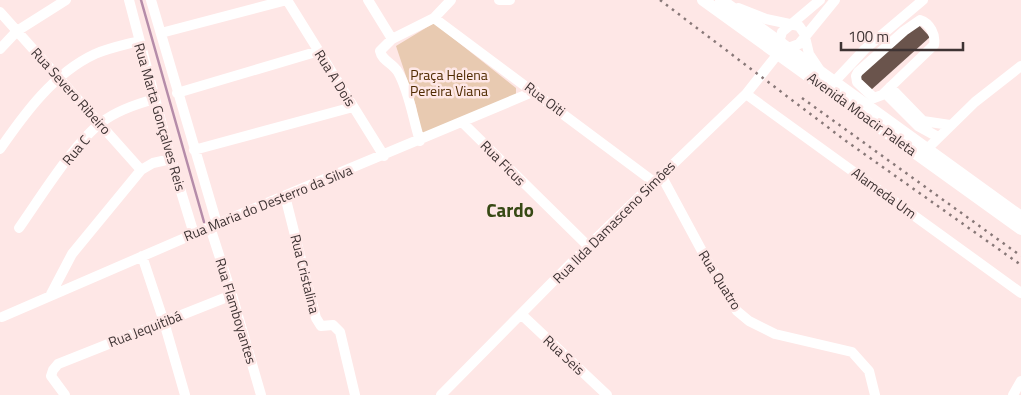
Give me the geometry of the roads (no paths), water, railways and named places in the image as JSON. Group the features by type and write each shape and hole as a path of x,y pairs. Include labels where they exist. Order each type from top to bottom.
{"main road":[{"name":"Avenida Moacir Paleta","path":"703,0 781,50 819,70 926,150 1019,212"},
{"name":"Avenida Moacir Paleta","path":"723,1 781,50 1021,229"}],"street":[{"path":"0,49 17,31 66,0"},
{"name":"Rua Marta Gonçalves Reis","path":"129,0 171,159 194,234"},
{"name":"Rua Marta Gonçalves Reis","path":"151,0 194,150 213,225"},
{"path":"161,33 287,0"},
{"name":"Rua A Dois","path":"287,0 384,156"},
{"path":"368,0 392,40"},
{"path":"420,141 402,80 397,70 381,55 382,46 434,18 451,0"},
{"path":"500,0 510,0"},
{"path":"820,0 791,23 780,35 781,50 796,46 835,0"},
{"path":"834,82 865,49 923,0"},
{"path":"723,1 756,16 799,26 805,37 809,54 819,70"},
{"name":"Rua Severo Ribeiro","path":"0,12 141,170"},
{"name":"Rua Oiti","path":"434,18 658,178"},
{"path":"915,21 924,21 933,33 934,45 888,90 878,98 874,98 857,82 856,76 915,21"},
{"path":"0,149 19,122 60,78 94,55 139,41"},
{"name":"Rua Ilda Damasceno Simôes","path":"441,395 588,246 746,94 781,50"},
{"path":"177,93 319,51"},
{"path":"926,150 975,102 1021,66"},
{"path":"888,90 923,121 950,125"},
{"path":"888,90 918,126 938,137"},
{"name":"Rua Maria do Desterro da Silva","path":"2,317 213,225 384,156 535,91"},
{"name":"Alameda Um","path":"746,94 1021,293"},
{"name":"Rua C","path":"19,228 63,166 100,123 132,105 155,99"},
{"path":"194,150 353,107"},
{"name":"Rua Ficus","path":"462,122 588,246"},
{"path":"51,294 69,258 141,170 153,163 171,159"},
{"name":"Rua Quatro","path":"658,178 737,310 760,328 775,334 852,352 869,371 875,395"},
{"name":"Rua Cristalina","path":"285,196 316,318 320,324 333,325 340,332 355,395"},
{"name":"Rua Flamboyantes","path":"213,225 260,395"},
{"path":"142,256 164,322 185,395"},
{"name":"Rua Jequitibá","path":"64,395 51,376 58,364 232,295"},
{"name":"Rua Seis","path":"522,315 607,395"},
{"path":"1013,395 1021,381"}],"waterway":[{"path":"141,0 204,222"}],"railway":[{"path":"660,0 846,141 1021,265"},
{"path":"802,98 1021,256"}],"district":[{"name":"Cardo","path":"510,210"}],"park label":[{"name":"Praça Helena Pereira Viana","path":"449,84"}]}
